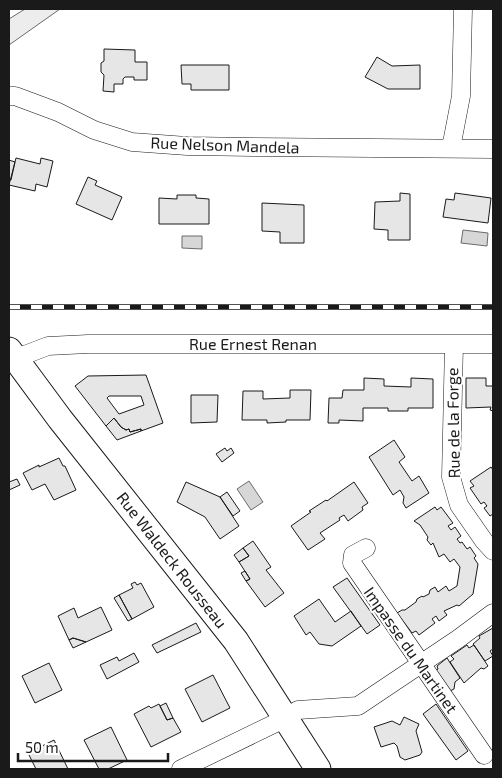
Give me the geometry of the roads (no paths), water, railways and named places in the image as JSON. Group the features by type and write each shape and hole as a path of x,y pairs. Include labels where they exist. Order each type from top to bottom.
{"street":[{"path":"451,148 461,96 463,9"},
{"name":"Rue Nelson Mandela","path":"9,96 15,96 58,112 94,130 132,142 225,146 493,149"},
{"name":"Rue Ernest Renan","path":"12,354 48,346 88,344 493,344"},
{"name":"Rue de la Forge","path":"454,344 451,477 459,504 493,551"},
{"name":"Rue Waldeck Rousseau","path":"12,354 147,530 236,640 318,769"},
{"name":"Impasse du Martinet","path":"366,548 353,555 352,563 484,755"},
{"path":"181,769 286,718 298,710 358,706 493,613"}],"railway":[{"path":"9,307 493,307"}]}
